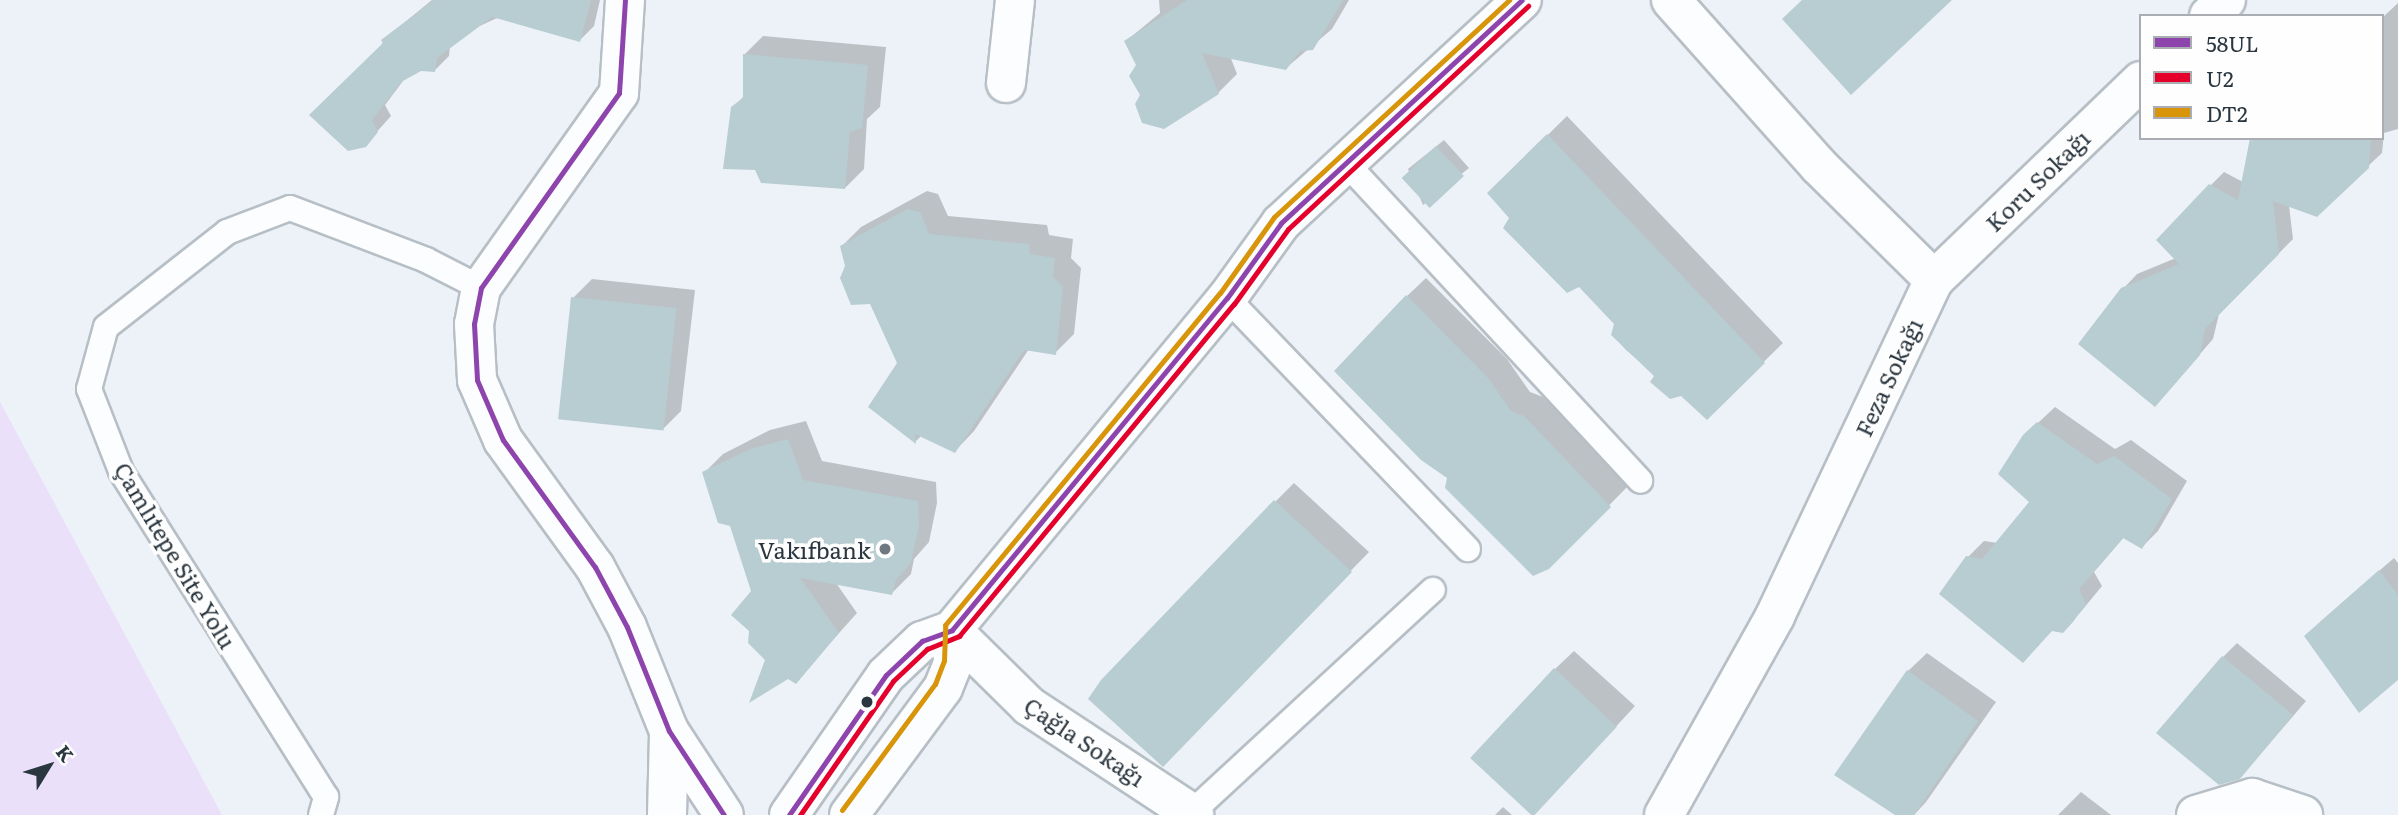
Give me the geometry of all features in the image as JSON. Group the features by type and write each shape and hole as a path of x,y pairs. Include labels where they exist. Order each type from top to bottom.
{"street":[{"path":"625,0 619,93 481,288 474,324 477,380 503,440 595,567 633,639 669,731 724,815"},
{"path":"1006,83 1015,0"},
{"path":"789,815 886,675 922,641 952,630 1227,298 1281,223 1522,0"},
{"path":"1671,0 1819,166 1934,280"},
{"path":"2211,14 2226,0"},
{"name":"Koru Sokağı","path":"1934,280 2139,83"},
{"name":"Feza Sokağı","path":"1664,815 1775,616 1934,280"},
{"path":"849,815 943,688 953,663 952,630"},
{"name":"Çağla Sokağı","path":"952,630 1029,706 1193,814"},
{"path":"667,815 669,731"},
{"path":"2196,815 2252,798 2303,815"}],"lane":[{"path":"1346,163 1640,481"},
{"name":"Çamlıtepe Site Yolu","path":"321,815 326,797 121,471 89,389 106,327 227,232 290,208 426,260 481,288"},
{"path":"1227,298 1468,549"},
{"path":"1193,814 1433,590"}],"shaded area":[{"path":"0,402 222,815 0,815"}],"building":[{"path":"434,0 591,0 580,42 492,17 437,58 435,72 421,71 401,82 372,120 378,132 366,147 348,151 309,115 383,43 381,40"},
{"path":"1187,0 1343,0 1313,50 1300,51 1286,70 1202,53 1219,94 1164,129 1142,123 1135,104 1140,95 1129,76 1136,65 1124,41"},
{"path":"1802,0 1952,0 1851,95 1782,19"},
{"path":"743,54 868,65 862,128 850,132 845,189 761,183 755,170 723,169 731,107 743,98"},
{"path":"1547,134 1765,363 1707,420 1681,396 1670,399 1650,382 1654,376 1611,335 1614,324 1579,287 1567,293 1503,228 1509,218 1487,193"},
{"path":"2250,140 2371,140 2369,168 2317,217 2273,201 2279,254 2205,329 2200,355 2155,407 2078,344 2121,288 2179,264 2156,240 2209,184 2238,200"},
{"path":"1436,146 1464,176 1430,208 1402,178"},
{"path":"907,209 920,212 929,234 1029,244 1030,254 1055,258 1053,277 1063,287 1056,355 1024,350 955,453 915,434 916,444 868,407 897,363 870,304 851,305 840,278 845,266 840,246"},
{"path":"1406,295 1488,378 1511,411 1524,416 1611,507 1549,569 1533,576 1445,488 1447,478 1421,460 1334,371"},
{"path":"571,297 676,308 664,430 558,419"},
{"path":"2037,422 2097,464 2114,456 2172,499 2142,549 2123,538 2079,589 2086,604 2073,622 2063,633 2052,631 2023,663 1939,594 1966,556 1982,559 2029,502 1998,474 2023,435"},
{"path":"788,439 803,480 918,501 919,524 911,563 896,580 892,595 800,578 839,633 796,684 788,679 749,703 765,660 748,643 749,631 731,615 751,591 730,526 718,523 702,472 750,449"},
{"path":"1274,500 1352,572 1163,767 1088,699 1101,680"},
{"path":"2379,570 2398,595 2398,680 2359,713 2304,636"},
{"path":"2222,656 2293,715 2240,779 2219,785 2156,733"},
{"path":"1554,668 1617,727 1535,815 1531,815 1470,758"},
{"path":"1907,670 1978,721 1914,815 1895,815 1834,775"}],"transit line":[{"name":"58UL","path":"625,0 619,93 481,288 474,324 477,380 503,440 595,567 627,627 669,731 724,815"},
{"name":"DT2","path":"842,810 935,684 944,661 945,625 1220,293 1274,217 1509,0"},
{"name":"58UL","path":"789,815 886,675 922,641 952,630 1227,298 1281,223 1522,0"},
{"name":"U2","path":"800,815 893,681 927,649 959,636 1234,304 1288,229 1528,6"}],"place":[{"name":"Vakıfbank","path":"885,549"}]}
